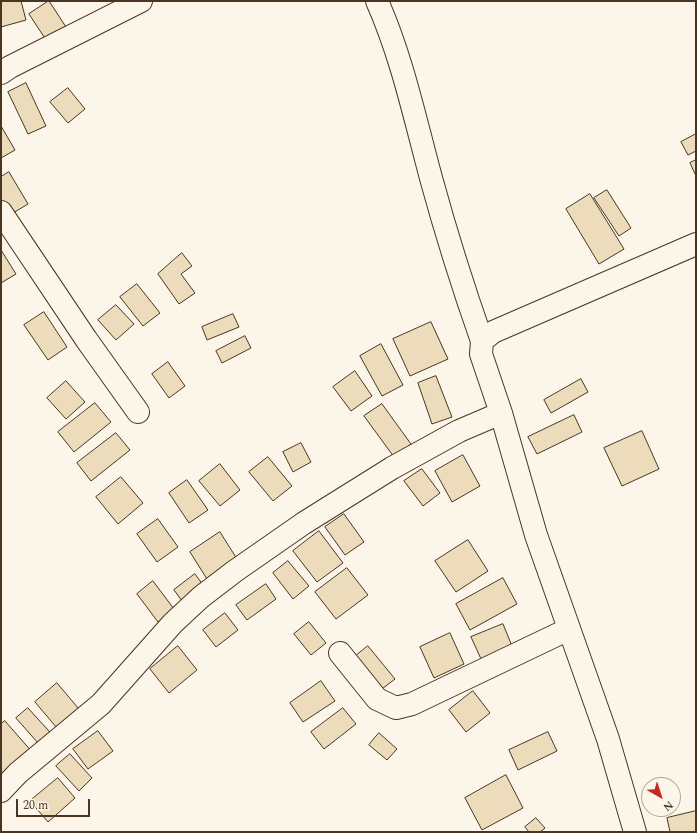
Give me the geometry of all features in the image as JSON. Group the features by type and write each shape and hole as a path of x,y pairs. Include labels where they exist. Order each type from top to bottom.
{"street":[{"path":"1,73 10,66 141,1"},
{"path":"377,1 384,16 408,91 455,262 482,341 481,354 501,413 536,535 608,739 635,832"},
{"path":"1,212 77,326 138,412"},
{"path":"482,341 493,332 696,244"},
{"path":"1,791 18,774 100,704 173,623 201,597 304,523 392,468 459,431 501,413"},
{"path":"340,653 377,700 396,708 412,704 569,629"}],"building":[{"path":"1,1 21,1 26,20 1,27"},
{"path":"49,1 66,27 46,40 29,14"},
{"path":"26,83 46,126 28,134 8,92"},
{"path":"68,88 85,109 68,123 50,102"},
{"path":"1,126 15,150 1,158"},
{"path":"696,134 696,151 688,155 681,142"},
{"path":"696,160 696,176 690,163"},
{"path":"9,172 28,204 8,216 1,203 1,177"},
{"path":"607,190 631,228 619,236 594,198"},
{"path":"590,194 624,249 599,264 566,209"},
{"path":"1,250 16,274 1,283"},
{"path":"182,253 192,266 181,274 195,293 179,304 158,274"},
{"path":"137,284 160,313 143,326 120,297"},
{"path":"116,305 134,324 116,340 98,320"},
{"path":"44,312 67,347 48,360 24,325"},
{"path":"233,314 239,327 207,340 202,327"},
{"path":"431,322 448,359 410,376 393,339"},
{"path":"245,336 251,348 222,363 216,351"},
{"path":"381,344 403,385 382,396 360,356"},
{"path":"168,362 185,386 169,398 152,374"},
{"path":"355,371 372,396 351,411 333,387"},
{"path":"436,376 452,417 432,424 418,383"},
{"path":"581,379 588,392 551,413 544,400"},
{"path":"66,381 85,402 66,419 47,398"},
{"path":"95,403 111,422 74,452 58,432"},
{"path":"382,404 411,444 394,457 364,416"},
{"path":"574,415 582,432 537,454 528,437"},
{"path":"642,431 659,469 622,486 604,448"},
{"path":"116,433 130,450 91,481 77,463"},
{"path":"301,443 311,462 293,472 283,452"},
{"path":"463,455 480,486 452,502 435,471"},
{"path":"268,457 292,486 273,501 249,472"},
{"path":"220,464 240,490 220,506 199,481"},
{"path":"422,469 440,493 423,506 404,481"},
{"path":"121,477 143,503 118,524 96,497"},
{"path":"187,480 208,510 189,523 169,493"},
{"path":"344,514 364,542 345,555 325,527"},
{"path":"158,519 178,547 157,562 137,534"},
{"path":"319,531 343,563 317,582 293,551"},
{"path":"220,532 237,559 207,579 190,552"},
{"path":"468,540 488,571 456,592 435,561"},
{"path":"288,561 309,586 293,599 273,573"},
{"path":"347,568 368,595 336,619 315,592"},
{"path":"195,574 206,589 185,605 174,590"},
{"path":"503,578 517,604 470,630 456,604"},
{"path":"153,581 174,609 158,622 137,594"},
{"path":"266,584 276,599 247,620 236,605"},
{"path":"225,613 238,630 216,647 203,630"},
{"path":"309,622 326,643 311,655 294,634"},
{"path":"503,624 512,646 481,659 471,637"},
{"path":"450,633 464,664 434,678 420,647"},
{"path":"178,646 197,670 169,693 150,669"},
{"path":"368,646 395,679 378,692 352,659"},
{"path":"321,681 335,701 303,722 290,703"},
{"path":"57,683 84,715 62,734 35,702"},
{"path":"473,691 490,713 466,732 449,710"},
{"path":"28,708 57,740 45,751 16,718"},
{"path":"343,708 356,724 324,749 311,732"},
{"path":"5,721 33,753 5,778 1,773 1,724"},
{"path":"98,731 113,751 88,769 73,749"},
{"path":"548,732 557,751 518,770 509,750"},
{"path":"379,733 397,749 387,760 369,745"},
{"path":"70,754 92,778 79,791 56,766"},
{"path":"506,775 523,808 482,830 465,798"},
{"path":"58,778 75,798 48,822 30,801"},
{"path":"696,811 696,832 670,832 667,818 681,817 681,815"},
{"path":"536,818 545,828 540,832 529,832 525,827"}]}
